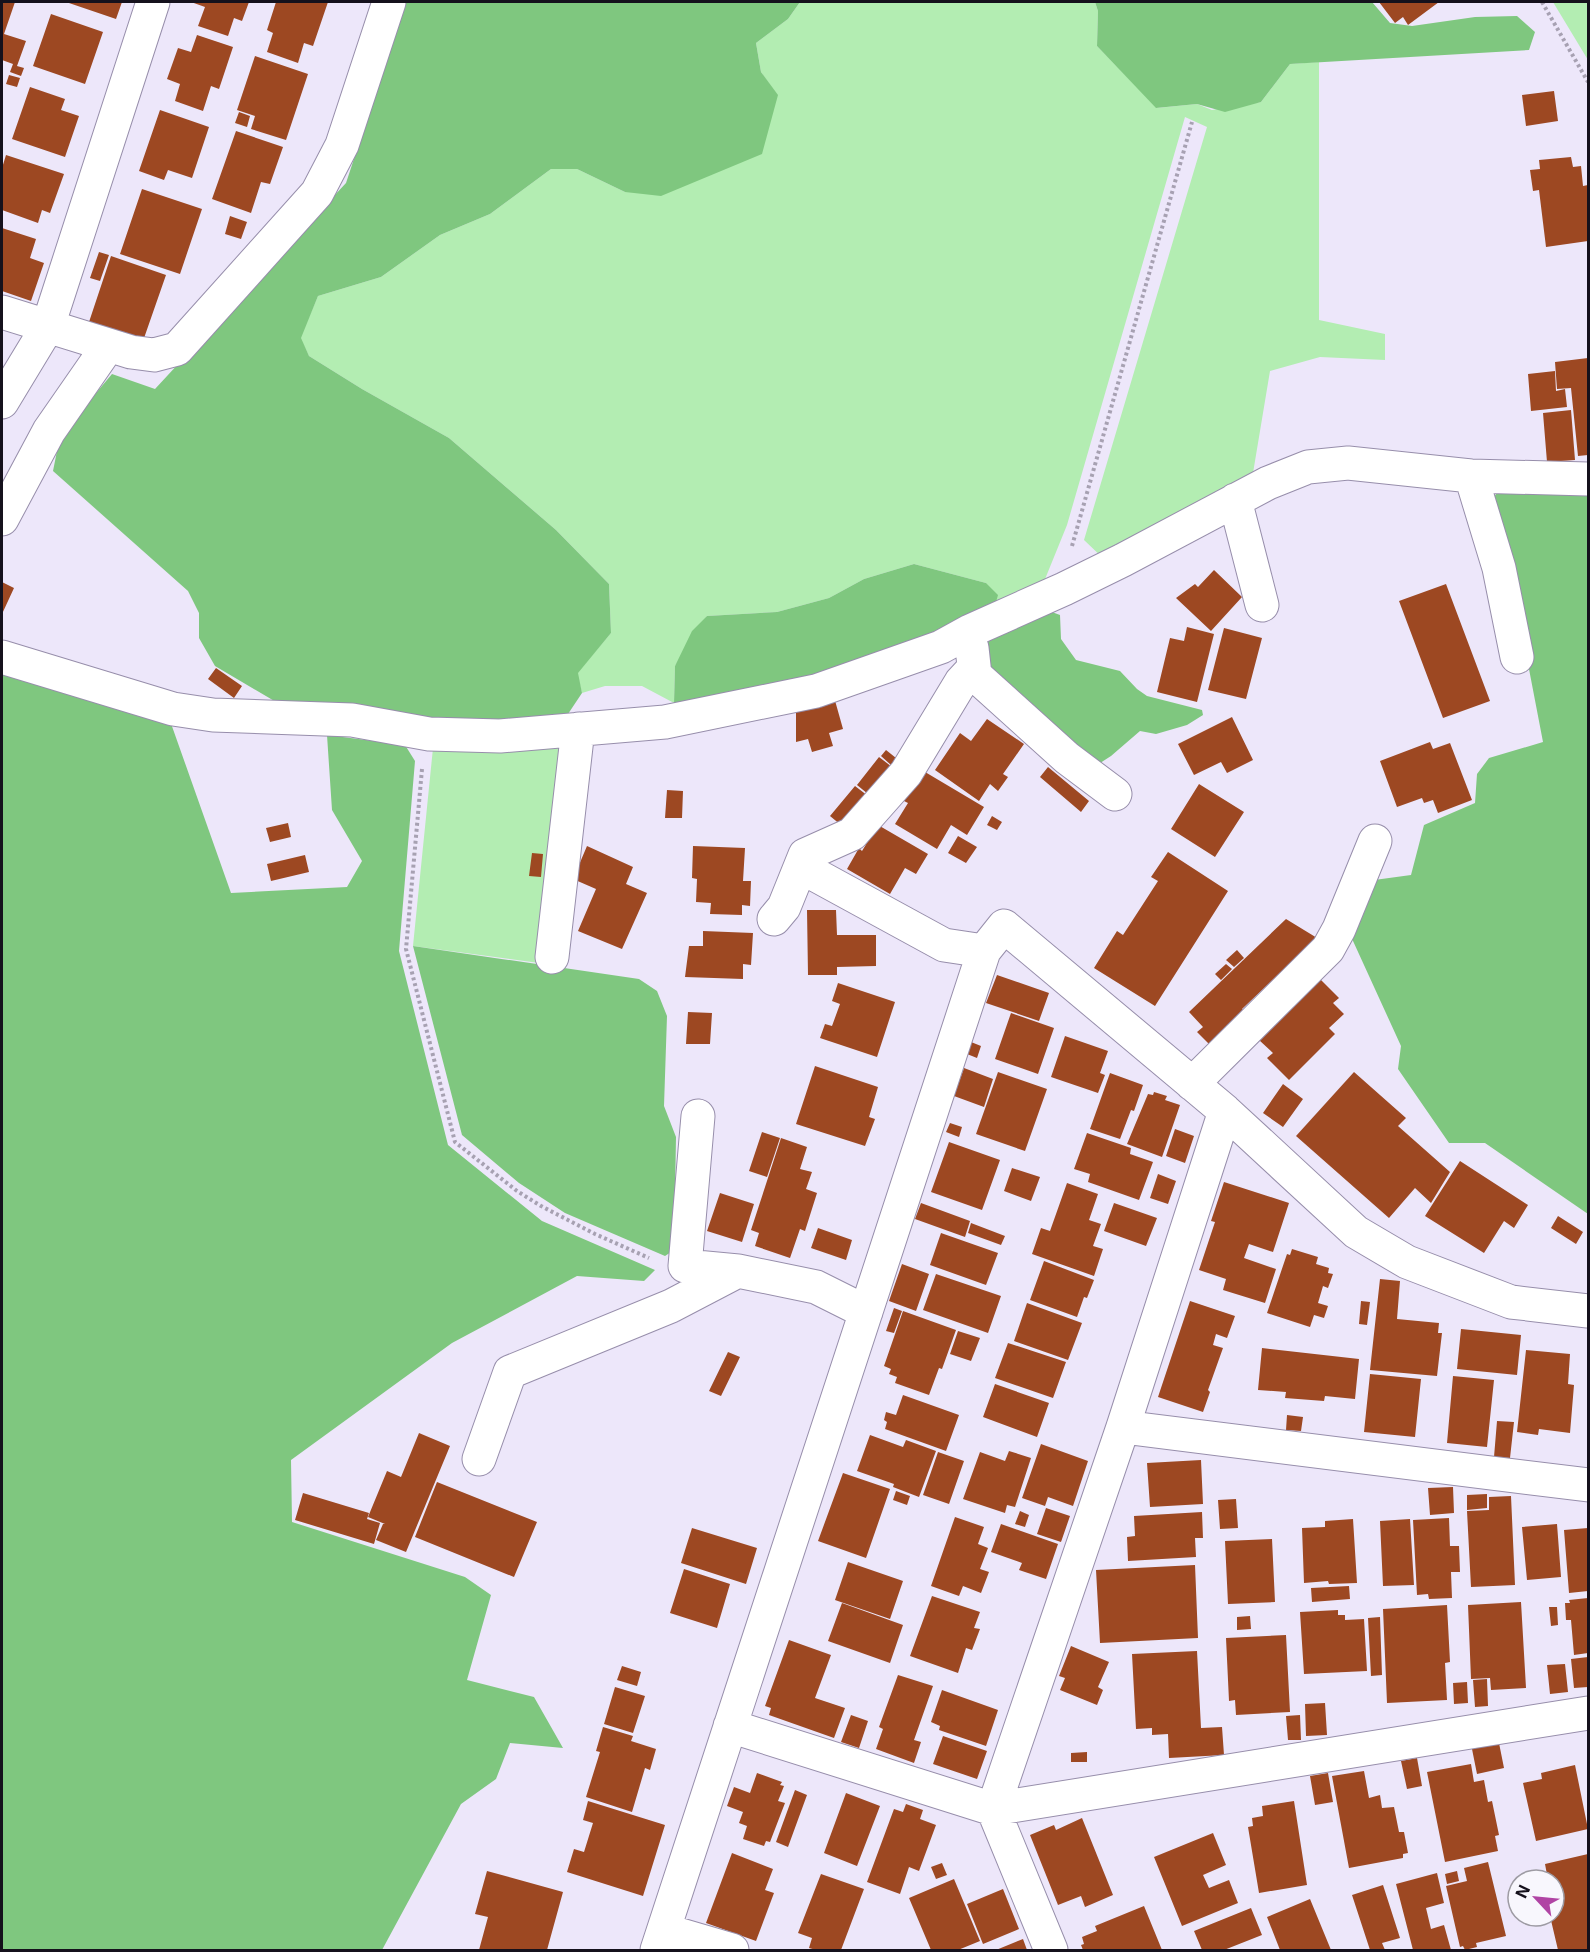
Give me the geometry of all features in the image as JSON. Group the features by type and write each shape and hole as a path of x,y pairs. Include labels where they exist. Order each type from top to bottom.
{"street":[{"path":"2,402 48,326 153,2"},
{"path":"2,312 108,346 154,355 177,349 317,193 342,145 389,2"},
{"path":"2,519 50,431 108,346"},
{"path":"2,657 173,709 213,715 352,720 425,733 500,736 665,722 816,691 941,647 970,631 1064,589 1268,483 1308,467 1348,463 1471,476 1588,478"},
{"path":"1471,476 1499,568 1517,657"},
{"path":"1235,500 1262,605"},
{"path":"970,631 975,675 1058,751 1115,794"},
{"path":"774,919 784,907 806,855 852,834 906,773 961,682 974,668"},
{"path":"552,957 578,729"},
{"path":"1192,1084 1328,949 1340,929 1375,841"},
{"path":"801,867 944,945 984,951"},
{"path":"732,1950 660,1940 984,951 1004,926 1225,1111 1356,1232 1407,1262 1511,1302 1588,1311"},
{"path":"1051,1950 993,1809 1123,1427 1225,1111"},
{"path":"698,1116 685,1266 738,1271 816,1287 866,1312"},
{"path":"479,1459 510,1372 671,1306 738,1271"},
{"path":"1123,1427 1588,1485"},
{"path":"730,1726 993,1809 1588,1713"}],"path":[{"path":"1542,2 1588,82"},
{"path":"1064,589 1067,563 1192,122"},
{"path":"425,733 406,949 455,1142 517,1191 550,1211 663,1264 685,1266"}],"green space":[{"path":"406,2 800,2 788,19 756,43 761,72 778,95 762,154 661,196 625,192 577,169 551,169 490,214 440,235 381,277 318,296 301,338 309,356 449,438 556,530 609,584 611,633 578,673 582,693 564,720 504,725 288,709 215,666 199,638 199,613 188,591 53,471 60,436 112,374 155,389 346,183"},
{"path":"800,2 1095,2 1098,11 1097,46 1157,108 1197,104 1212,110 1261,102 1290,64 1319,62 1319,320 1385,334 1385,360 1320,357 1270,371 1253,473 1105,560 1084,540 1207,127 1185,117 1067,525 1041,589 994,609 986,583 914,564 864,579 829,598 777,612 707,616 675,666 674,703 642,686 605,686 582,693 577,673 611,633 609,584 556,530 449,438 309,356 300,338 318,296 381,277 440,235 490,214 551,169 577,169 625,192 777,95 761,72 756,43 788,19"},
{"path":"1095,2 1372,2 1390,23 1412,26 1475,17 1517,16 1535,32 1529,50 1290,64 1261,102 1225,112 1197,104 1156,108 1097,46 1098,11"},
{"path":"1553,2 1588,2 1588,60"},
{"path":"1497,493 1588,493 1588,1214 1485,1143 1449,1143 1398,1069 1401,1046 1348,930 1367,881 1411,875 1424,825 1475,803 1477,774 1489,758 1543,742 1515,596 1488,504"},
{"path":"914,564 986,583 998,595 994,609 936,637 783,684 674,703 675,666 692,631 707,616 777,612 829,598 864,579"},
{"path":"1049,611 1060,615 1061,639 1076,660 1120,671 1147,696 1202,710 1203,715 1187,725 1156,734 1140,731 1097,765 987,676 984,648 990,639"},
{"path":"2,674 168,715 231,893 347,887 362,861 332,810 327,735 405,745 415,761 399,951 448,1145 542,1221 655,1270 644,1281 577,1276 452,1343 291,1460 292,1522 465,1577 491,1595 467,1680 534,1697 563,1748 510,1743 496,1779 461,1804 382,1950 2,1950"},
{"path":"567,745 539,963 413,946 433,748"},
{"path":"413,946 639,979 657,991 667,1016 664,1106 676,1137 674,1250 665,1256 565,1213 519,1183 462,1135"}],"building":[{"path":"2,2 15,2 4,34 26,41 17,66 24,68 21,76 10,72 13,64 2,60"},
{"path":"66,2 122,2 116,19"},
{"path":"191,2 249,2 242,21 234,18 228,36 198,26 205,7"},
{"path":"276,2 328,2 313,46 304,43 298,63 267,52 273,33 267,30"},
{"path":"1379,2 1439,2 1408,25 1403,17 1395,23"},
{"path":"51,14 103,32 85,84 33,66"},
{"path":"197,35 233,47 219,89 211,86 203,111 175,101 180,84 167,79 178,48 191,52"},
{"path":"255,56 308,74 286,140 251,129 255,116 237,110"},
{"path":"9,75 20,78 17,87 6,84"},
{"path":"30,87 65,99 61,110 79,116 65,157 12,139"},
{"path":"1554,91 1558,121 1526,126 1522,95"},
{"path":"160,110 209,127 192,178 168,170 164,180 139,171"},
{"path":"239,112 250,116 247,127 235,123"},
{"path":"236,131 283,147 270,184 261,182 251,213 212,199"},
{"path":"6,155 64,174 50,213 42,210 38,223 2,210 2,168"},
{"path":"1571,157 1573,167 1581,166 1583,186 1588,185 1588,241 1546,247 1539,190 1533,191 1530,170 1540,169 1539,160"},
{"path":"142,189 202,209 180,274 120,254"},
{"path":"230,216 247,222 241,239 225,234"},
{"path":"2,228 36,239 30,258 44,263 31,301 2,291"},
{"path":"99,252 109,255 100,281 90,278"},
{"path":"111,256 166,275 143,341 89,322"},
{"path":"1588,358 1588,455 1578,456 1571,388 1557,389 1555,362"},
{"path":"1555,371 1556,391 1565,389 1567,407 1531,411 1528,374"},
{"path":"1571,410 1575,460 1547,462 1543,413"},
{"path":"1214,570 1242,597 1211,631 1176,598 1195,584 1198,587"},
{"path":"2,582 14,588 2,614"},
{"path":"1446,584 1490,701 1443,718 1399,601"},
{"path":"1187,627 1214,634 1197,702 1157,692 1170,638 1184,641"},
{"path":"1224,628 1262,638 1246,699 1208,690"},
{"path":"216,668 242,686 234,698 208,679"},
{"path":"834,697 843,729 829,733 833,746 812,752 808,739 796,742 796,708"},
{"path":"1232,717 1253,760 1227,773 1221,762 1194,775 1178,744"},
{"path":"987,719 1024,744 1003,774 1008,777 998,791 990,784 979,801 935,770 960,733 971,741"},
{"path":"1430,742 1433,749 1450,743 1472,800 1438,813 1433,800 1424,803 1422,798 1397,807 1380,761"},
{"path":"886,750 896,758 891,765 881,756"},
{"path":"879,757 896,770 873,798 857,785"},
{"path":"1048,767 1089,801 1081,812 1040,777"},
{"path":"920,769 984,807 967,835 951,825 937,849 895,824 908,803 902,800"},
{"path":"1199,784 1244,812 1215,857 1171,829"},
{"path":"855,786 872,799 847,830 830,816"},
{"path":"667,790 683,791 682,818 665,818"},
{"path":"992,816 1002,822 997,830 987,825"},
{"path":"288,823 291,837 270,842 266,828"},
{"path":"878,825 928,854 916,874 905,868 890,894 847,869 859,848 862,851"},
{"path":"958,836 977,847 966,863 948,853"},
{"path":"587,846 633,867 626,884 647,893 622,949 578,931 596,889 573,879"},
{"path":"693,846 745,848 743,881 751,881 750,906 742,905 742,915 710,914 711,903 696,902 697,879 692,878"},
{"path":"1168,852 1228,891 1155,1006 1094,968 1117,931 1123,935 1158,881 1151,877"},
{"path":"532,853 543,854 541,877 529,876"},
{"path":"305,855 309,872 271,881 267,864"},
{"path":"807,910 836,910 837,935 876,935 876,966 837,967 837,975 808,975"},
{"path":"1286,919 1322,941 1290,972 1285,968 1242,1009 1247,1014 1213,1048 1197,1032 1203,1027 1189,1012"},
{"path":"703,931 753,933 751,965 743,964 743,979 685,977 689,946 703,946"},
{"path":"1237,950 1244,958 1234,967 1226,960"},
{"path":"1226,964 1232,969 1221,980 1215,974"},
{"path":"997,975 1049,993 1039,1021 986,1003"},
{"path":"1320,979 1339,998 1333,1003 1344,1014 1329,1028 1335,1034 1289,1080 1267,1058 1273,1053 1259,1040"},
{"path":"838,983 895,1002 877,1057 820,1038 825,1024 832,1026 840,1004 832,1001"},
{"path":"688,1012 712,1013 710,1044 686,1044"},
{"path":"1011,1013 1054,1028 1038,1074 995,1059"},
{"path":"1065,1036 1108,1051 1100,1073 1105,1075 1098,1093 1051,1077"},
{"path":"971,1042 981,1046 977,1058 967,1054"},
{"path":"815,1066 878,1087 869,1117 875,1119 865,1146 796,1124"},
{"path":"964,1068 993,1079 984,1107 954,1096"},
{"path":"998,1072 1047,1089 1025,1151 976,1134"},
{"path":"1354,1072 1406,1118 1398,1126 1450,1172 1431,1203 1415,1188 1389,1218 1296,1136"},
{"path":"1110,1073 1143,1085 1134,1111 1131,1110 1120,1139 1090,1129"},
{"path":"1283,1084 1303,1099 1283,1127 1263,1113"},
{"path":"1154,1092 1167,1096 1165,1100 1180,1105 1162,1157 1127,1144 1148,1094 1153,1095"},
{"path":"950,1123 962,1127 959,1137 946,1132"},
{"path":"1175,1129 1194,1136 1185,1163 1166,1156"},
{"path":"762,1132 780,1138 767,1177 749,1171"},
{"path":"1087,1133 1131,1148 1130,1154 1153,1162 1139,1200 1088,1182 1090,1174 1074,1169"},
{"path":"781,1138 807,1147 800,1169 812,1172 806,1189 817,1193 805,1231 800,1229 790,1258 755,1246 759,1233 751,1230"},
{"path":"949,1142 1000,1160 982,1210 931,1192"},
{"path":"1460,1161 1528,1205 1514,1228 1504,1221 1484,1253 1425,1216"},
{"path":"1012,1168 1040,1177 1031,1201 1004,1191"},
{"path":"1158,1174 1176,1181 1168,1204 1150,1198"},
{"path":"1224,1182 1289,1203 1273,1252 1249,1244 1244,1258 1276,1269 1265,1303 1223,1290 1226,1279 1199,1270 1215,1222 1211,1221"},
{"path":"1067,1183 1098,1194 1089,1220 1101,1224 1093,1246 1103,1249 1094,1276 1032,1254 1041,1228 1050,1231"},
{"path":"720,1193 754,1204 742,1242 707,1231"},
{"path":"921,1203 970,1221 965,1237 915,1219"},
{"path":"1114,1203 1157,1218 1146,1246 1104,1231"},
{"path":"1558,1216 1583,1232 1576,1244 1551,1228"},
{"path":"971,1223 1005,1236 1001,1245 968,1233"},
{"path":"818,1228 852,1240 846,1260 811,1248"},
{"path":"941,1233 998,1253 986,1285 930,1265"},
{"path":"1292,1249 1318,1257 1316,1264 1329,1268 1328,1273 1333,1274 1328,1288 1323,1286 1318,1303 1328,1306 1324,1318 1314,1315 1310,1327 1267,1313 1287,1254 1290,1255"},
{"path":"1044,1261 1094,1280 1087,1298 1084,1297 1077,1317 1030,1300"},
{"path":"902,1264 929,1274 916,1311 889,1301"},
{"path":"936,1274 1001,1296 988,1333 923,1310"},
{"path":"1380,1279 1400,1281 1397,1319 1439,1323 1438,1333 1442,1333 1437,1376 1370,1370"},
{"path":"1190,1301 1235,1316 1227,1338 1216,1334 1213,1345 1223,1348 1203,1412 1158,1397"},
{"path":"1361,1301 1370,1302 1367,1325 1359,1324"},
{"path":"1027,1303 1082,1323 1068,1360 1014,1341"},
{"path":"894,1308 902,1311 894,1333 886,1331"},
{"path":"903,1311 956,1330 942,1369 939,1368 929,1395 895,1383 897,1377 889,1374 891,1369 884,1366"},
{"path":"1461,1329 1521,1335 1517,1375 1457,1369"},
{"path":"958,1331 980,1338 971,1361 950,1354"},
{"path":"1008,1343 1066,1362 1053,1398 995,1378"},
{"path":"1262,1348 1359,1359 1355,1399 1325,1396 1324,1401 1285,1398 1286,1392 1258,1390"},
{"path":"1526,1350 1570,1354 1568,1384 1574,1385 1570,1433 1539,1429 1538,1435 1517,1432"},
{"path":"728,1352 740,1357 721,1396 709,1391"},
{"path":"1370,1374 1421,1379 1415,1437 1364,1432"},
{"path":"1453,1376 1494,1380 1487,1447 1447,1443"},
{"path":"995,1384 1049,1403 1037,1437 983,1417"},
{"path":"903,1395 959,1415 946,1451 885,1429 886,1412 896,1415"},
{"path":"1287,1415 1303,1417 1301,1431 1286,1430"},
{"path":"1497,1421 1514,1422 1510,1458 1494,1457"},
{"path":"419,1433 450,1446 406,1552 376,1540 385,1524 368,1517 387,1471 401,1477"},
{"path":"870,1435 903,1447 906,1440 936,1451 919,1497 893,1487 894,1484 857,1471"},
{"path":"1041,1444 1088,1461 1073,1506 1048,1497 1045,1506 1022,1498"},
{"path":"1009,1451 1031,1458 1015,1507 1007,1505 1005,1513 963,1499 980,1452 1005,1461"},
{"path":"938,1452 964,1461 949,1504 923,1495"},
{"path":"1201,1460 1203,1504 1150,1507 1147,1463"},
{"path":"843,1473 890,1489 866,1558 818,1541"},
{"path":"437,1482 537,1522 514,1577 415,1537"},
{"path":"1453,1487 1454,1513 1430,1515 1428,1488"},
{"path":"896,1491 910,1496 907,1505 893,1500"},
{"path":"303,1493 369,1513 367,1519 380,1523 374,1544 295,1520"},
{"path":"1487,1494 1487,1508 1467,1510 1467,1495"},
{"path":"1511,1496 1515,1585 1471,1587 1467,1511 1489,1510 1489,1497"},
{"path":"1236,1499 1238,1528 1220,1529 1218,1500"},
{"path":"1046,1508 1070,1516 1061,1542 1037,1534"},
{"path":"1020,1511 1029,1515 1025,1527 1015,1524"},
{"path":"1202,1512 1203,1538 1195,1538 1196,1557 1128,1561 1127,1537 1135,1536 1134,1516"},
{"path":"955,1517 984,1527 978,1544 988,1548 980,1569 989,1572 981,1593 963,1586 959,1596 931,1586"},
{"path":"1449,1518 1450,1546 1459,1546 1460,1572 1451,1572 1452,1598 1429,1599 1428,1594 1417,1595 1413,1520"},
{"path":"1353,1519 1357,1583 1329,1584 1328,1581 1304,1583 1302,1528 1325,1527 1325,1521"},
{"path":"1410,1519 1414,1585 1383,1586 1380,1521"},
{"path":"1001,1524 1058,1544 1046,1579 1019,1570 1022,1563 991,1552"},
{"path":"1557,1524 1561,1577 1527,1580 1522,1527"},
{"path":"692,1528 757,1548 746,1584 681,1563"},
{"path":"1588,1528 1588,1591 1569,1593 1564,1530"},
{"path":"1272,1539 1275,1602 1228,1604 1225,1541"},
{"path":"848,1562 903,1581 890,1619 835,1600"},
{"path":"1195,1565 1198,1638 1100,1643 1096,1570"},
{"path":"684,1569 730,1584 717,1628 670,1613"},
{"path":"1349,1586 1350,1599 1312,1602 1311,1588"},
{"path":"932,1596 980,1612 974,1628 980,1629 972,1650 966,1648 958,1673 910,1656"},
{"path":"1588,1598 1588,1653 1574,1655 1571,1620 1566,1620 1565,1603 1570,1603 1569,1600"},
{"path":"1521,1602 1526,1688 1491,1690 1490,1678 1471,1679 1468,1605"},
{"path":"842,1603 903,1625 890,1663 828,1641"},
{"path":"1447,1605 1450,1662 1445,1663 1447,1700 1387,1703 1383,1609"},
{"path":"1549,1607 1557,1607 1558,1625 1551,1626"},
{"path":"1338,1610 1338,1615 1345,1615 1345,1620 1364,1619 1367,1671 1304,1674 1300,1612"},
{"path":"1250,1616 1251,1629 1237,1630 1237,1617"},
{"path":"1380,1617 1382,1675 1371,1676 1368,1618"},
{"path":"1286,1635 1290,1712 1236,1715 1235,1700 1229,1701 1226,1638"},
{"path":"789,1640 831,1655 815,1698 845,1708 834,1738 769,1715 771,1708 765,1706"},
{"path":"1071,1646 1109,1662 1098,1687 1103,1690 1097,1705 1060,1690 1065,1678 1059,1676"},
{"path":"1197,1651 1201,1728 1222,1727 1224,1755 1169,1758 1168,1734 1152,1735 1152,1728 1136,1729 1132,1654"},
{"path":"1588,1657 1588,1687 1574,1688 1571,1659"},
{"path":"1565,1664 1568,1692 1550,1694 1547,1665"},
{"path":"622,1666 641,1672 637,1686 617,1680"},
{"path":"898,1675 933,1686 914,1740 921,1742 914,1763 876,1749 883,1729 879,1727"},
{"path":"1487,1679 1488,1706 1475,1707 1473,1680"},
{"path":"1467,1682 1468,1703 1454,1704 1453,1683"},
{"path":"615,1687 645,1696 633,1733 604,1724"},
{"path":"942,1690 998,1710 986,1746 939,1730 940,1726 931,1722"},
{"path":"1325,1703 1327,1735 1306,1736 1305,1704"},
{"path":"851,1715 868,1721 859,1748 841,1742"},
{"path":"1300,1715 1301,1740 1288,1740 1286,1716"},
{"path":"603,1727 633,1736 631,1741 656,1749 650,1770 645,1768 632,1812 586,1797 600,1752 596,1751"},
{"path":"943,1736 987,1751 977,1779 933,1764"},
{"path":"1499,1743 1504,1768 1477,1774 1472,1749"},
{"path":"1087,1752 1087,1762 1071,1762 1071,1753"},
{"path":"1417,1758 1422,1786 1407,1789 1401,1761"},
{"path":"1471,1764 1474,1782 1484,1780 1488,1802 1492,1801 1499,1835 1495,1836 1498,1851 1445,1862 1427,1772"},
{"path":"1575,1765 1588,1829 1536,1841 1523,1783 1542,1779 1541,1773"},
{"path":"1364,1771 1369,1798 1380,1795 1382,1808 1394,1807 1399,1832 1404,1832 1408,1853 1403,1854 1403,1858 1349,1868 1332,1776"},
{"path":"757,1773 782,1782 780,1785 784,1786 778,1801 785,1803 770,1842 766,1841 764,1846 743,1839 747,1826 739,1823 743,1812 727,1806 734,1787 750,1793"},
{"path":"1328,1773 1333,1802 1315,1805 1310,1776"},
{"path":"795,1790 807,1795 788,1847 776,1842"},
{"path":"846,1793 880,1806 857,1866 824,1853"},
{"path":"588,1801 665,1825 643,1896 567,1872 574,1849 584,1852 593,1823 583,1820"},
{"path":"1294,1801 1307,1885 1259,1893 1248,1827 1253,1826 1252,1818 1263,1816 1262,1806"},
{"path":"906,1804 923,1810 920,1819 936,1825 919,1871 909,1867 900,1894 867,1882 894,1809 903,1812"},
{"path":"1082,1818 1113,1895 1085,1907 1081,1896 1058,1905 1030,1835 1054,1825 1056,1830"},
{"path":"1213,1833 1226,1865 1203,1875 1209,1888 1229,1880 1238,1903 1182,1926 1154,1857"},
{"path":"732,1853 773,1869 765,1890 774,1893 756,1941 706,1923"},
{"path":"1588,1854 1588,1950 1558,1950 1553,1928 1566,1928 1566,1868 1546,1868 1545,1864"},
{"path":"1488,1862 1506,1936 1476,1943 1477,1947 1465,1950 1463,1946 1460,1947 1446,1886 1467,1881 1464,1868"},
{"path":"942,1863 947,1875 936,1879 931,1867"},
{"path":"487,1871 563,1892 547,1950 479,1950 488,1917 475,1914"},
{"path":"1457,1871 1459,1881 1447,1884 1445,1874"},
{"path":"1437,1873 1444,1903 1426,1908 1431,1929 1444,1925 1451,1950 1413,1950 1396,1884"},
{"path":"821,1874 864,1889 841,1950 809,1948 812,1938 798,1933"},
{"path":"954,1879 980,1941 958,1950 931,1950 909,1898"},
{"path":"1383,1885 1400,1938 1382,1943 1385,1950 1370,1950 1352,1895"},
{"path":"1003,1889 1019,1929 983,1944 967,1904"},
{"path":"1310,1899 1331,1950 1280,1950 1267,1917"},
{"path":"1144,1906 1162,1950 1083,1950 1082,1937 1097,1931 1095,1926"},
{"path":"1251,1908 1262,1935 1224,1950 1202,1950 1194,1931"},
{"path":"1023,1939 1027,1950 996,1950"}]}
